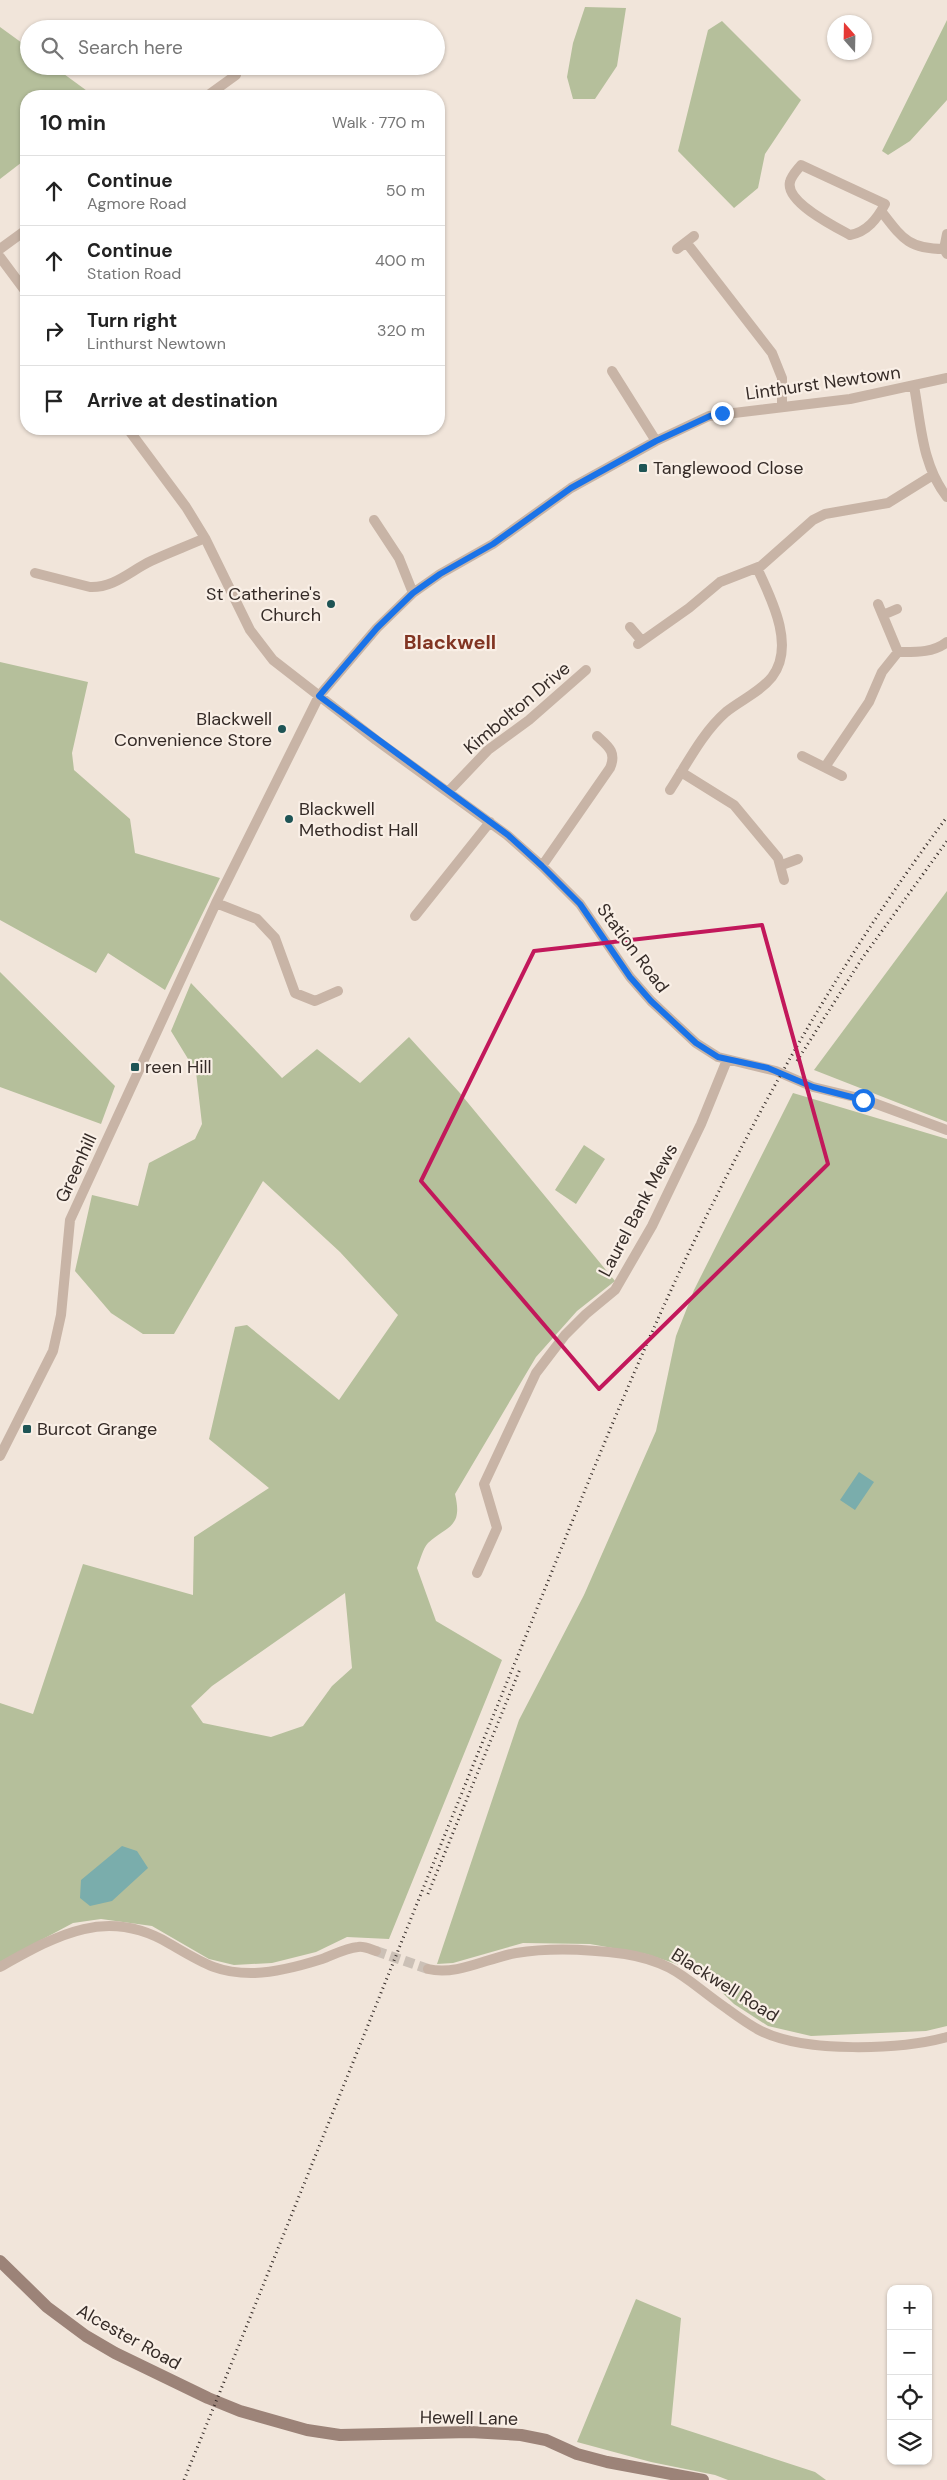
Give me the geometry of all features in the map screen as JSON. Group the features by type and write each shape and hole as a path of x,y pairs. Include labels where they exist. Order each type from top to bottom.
{"main road":[{"name":"Alcester Road","path":"0,2262 70,2326 115,2353 231,2407"},
{"name":"Hewell Lane","path":"231,2407 307,2430 332,2434 398,2435 470,2432 521,2435 546,2440 571,2452 606,2462 704,2480"}],"street":[{"path":"215,90 236,75"},
{"path":"801,165 885,204 881,211 869,226 859,233 850,235 797,202 790,188 790,182 801,165"},
{"path":"881,211 906,240 916,247 945,251 947,234"},
{"path":"0,249 20,234"},
{"path":"677,249 690,239 772,353 782,378 782,407"},
{"path":"0,257 20,284"},
{"path":"612,371 656,441"},
{"name":"Linthurst Newtown","path":"319,696 377,628 413,593 440,574 493,544 571,488 656,441 710,416 850,399 947,378"},
{"path":"914,386 928,461 933,476 947,497"},
{"name":"Station Road","path":"132,435 186,507 205,538 250,630 273,660 490,822 542,866 580,904 630,977 651,1001 696,1043 710,1054 727,1060 768,1068 813,1087 863,1100 947,1130"},
{"path":"630,627 640,642 689,608 720,582 756,568 813,520 825,514 888,503 933,476"},
{"path":"374,520 399,558 413,593"},
{"path":"35,573 90,588 99,588 121,580 148,562 205,538"},
{"path":"670,790 703,737 726,712 758,690 772,677 779,662 780,628 772,600 756,568"},
{"path":"878,604 898,652"},
{"path":"883,615 897,609"},
{"path":"898,652 920,652 933,649 947,642"},
{"path":"825,767 868,702 882,672 898,652"},
{"name":"Kimbolton Drive","path":"448,792 488,750 529,720 586,670"},
{"name":"Greenhill","path":"0,1456 52,1351 61,1315 70,1220 216,904 319,696"},
{"path":"542,866 610,768 613,760 612,750 597,736"},
{"path":"802,756 842,776"},
{"path":"682,772 734,805 778,858 782,865 784,880"},
{"path":"415,916 490,822"},
{"path":"782,865 798,859"},
{"path":"216,904 256,919 275,938 295,992 315,1001 338,991"},
{"name":"Laurel Bank Mews","path":"477,1574 497,1528 484,1484 536,1373 565,1335 586,1314 615,1290 652,1226 689,1149 727,1060"},
{"path":"0,1968 62,1935 77,1929 95,1926 111,1926 142,1933 170,1944 206,1966 238,1973 269,1972 288,1968 358,1947 376,1951"},
{"name":"Blackwell Road","path":"428,1969 450,1970 498,1956 531,1951 592,1950 658,1962 682,1973 726,2009 762,2031 787,2040 872,2048 930,2042 947,2037"}],"highlighted area":[{"path":"762,925 828,1164 599,1389 421,1181 534,951"}],"green space":[{"path":"585,7 626,8 617,66 595,99 573,99 567,77 573,43"},
{"path":"947,20 947,100 910,141 888,155 882,151"},
{"path":"722,21 801,100 765,154 758,188 734,208 678,151 708,30"},
{"path":"0,27 20,41 20,75 65,75 86,90 20,90 20,164 0,179"},
{"path":"0,662 88,682 72,753 74,770 130,819 135,853 220,878 165,990 108,953 96,973 0,920"},
{"path":"947,891 947,1122 814,1070"},
{"path":"0,972 115,1086 101,1124 0,1087"},
{"path":"191,983 282,1078 317,1049 360,1083 409,1037 459,1092 615,1281 577,1311 536,1357 455,1494 457,1513 455,1520 452,1525 426,1545 417,1568 436,1621 502,1660 389,1939 347,1937 316,1952 272,1963 234,1965 209,1959 152,1926 101,1919 73,1923 0,1962 0,1703 33,1714 83,1564 193,1595 194,1537 269,1488 209,1439 235,1327 247,1325 339,1400 398,1315 340,1252 263,1181 174,1334 143,1334 111,1313 75,1271 92,1195 138,1206 149,1163 195,1139 202,1124 196,1072 171,1031","holes":["345,1593 352,1668 332,1686 303,1726 271,1737 203,1723 191,1706 212,1686"]},
{"path":"793,1093 947,1139 947,2026 926,2031 811,2036 768,2026 734,2004 701,1972 646,1954 590,1944 523,1943 453,1963 437,1964 519,1720 584,1595 656,1431 676,1336 694,1290"},
{"path":"584,1145 605,1159 576,1204 555,1190"},
{"path":"636,2299 681,2318 671,2425 815,2472 826,2480 728,2480 715,2475 651,2462 577,2442"}],"water":[{"path":"859,1472 874,1482 855,1510 840,1500"},
{"path":"122,1846 137,1851 148,1868 112,1901 90,1906 80,1898 81,1880"}],"tunnel":[{"path":"376,1951 428,1969"}],"railway":[{"path":"184,2480 589,1480 683,1264 762,1109 819,1009 881,911 947,817"},
{"path":"797,1061 861,960 947,841"},
{"path":"428,1894 520,1669"}],"place":[{"name":"Tanglewood Close","path":"643,468"},
{"name":"St Catherine's Church","path":"331,604"},
{"name":"Blackwell Convenience Store","path":"282,729"},
{"name":"Blackwell Methodist Hall","path":"289,819"},
{"name":"reen Hill","path":"135,1067"},
{"name":"Burcot Grange","path":"27,1429"}],"district":[{"name":"Blackwell","path":"450,642"}],"route":[{"path":"722,413 710,416 656,441 571,488 493,544 440,574 413,593 377,628 319,696 376,740 508,835 565,887 580,904 630,977 668,1018 710,1054 727,1060 768,1068 813,1087 863,1100"}]}
